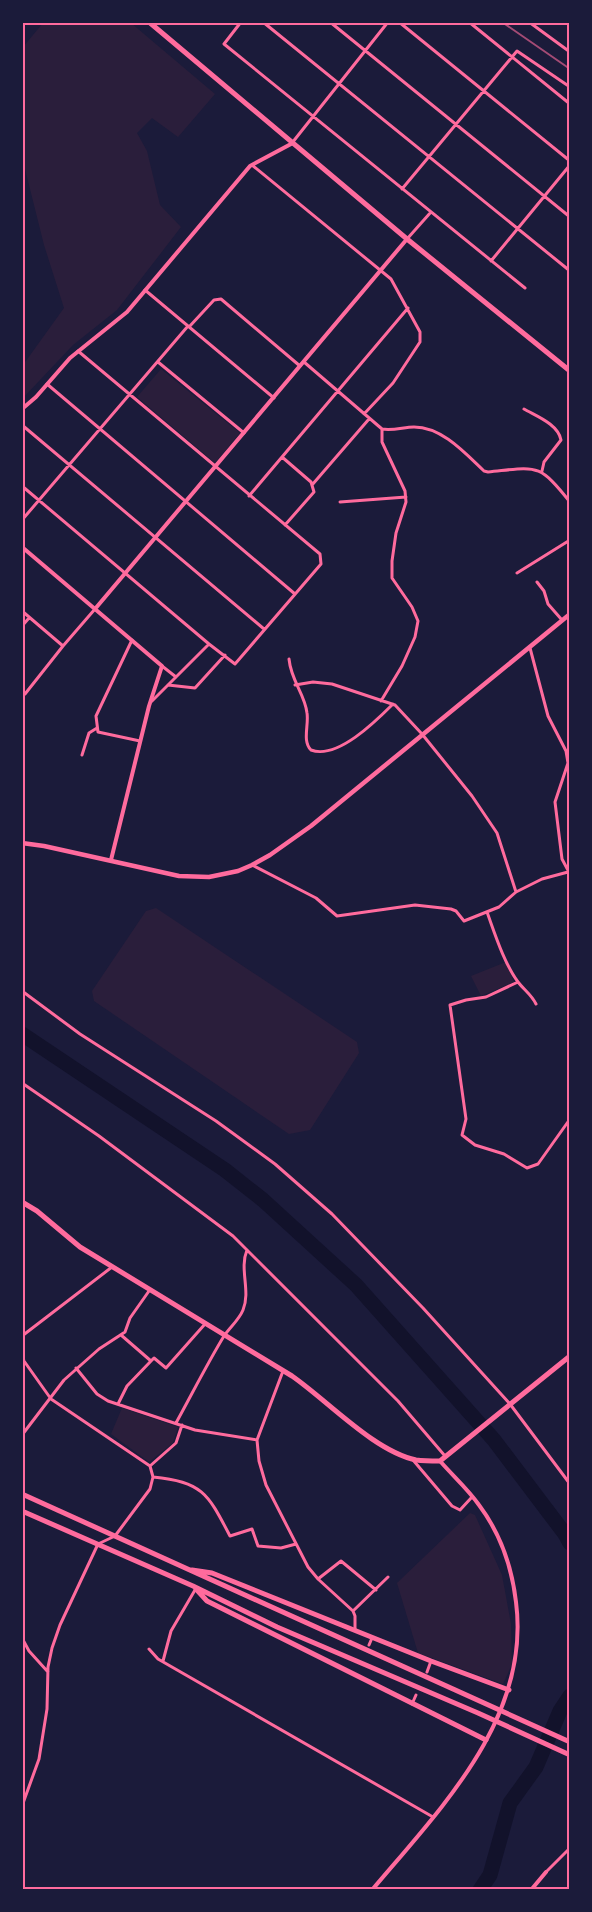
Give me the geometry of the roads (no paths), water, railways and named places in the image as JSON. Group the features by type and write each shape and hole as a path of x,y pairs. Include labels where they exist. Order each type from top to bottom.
{"main road":[{"path":"149,22 291,144 570,371"},
{"path":"22,843 192,878 224,875 252,865 311,826 570,614"},
{"path":"22,1202 37,1211 80,1247 149,1291 225,1334 316,1393 368,1434 399,1454 411,1458 440,1461 570,1356"},
{"path":"22,1494 570,1742"},
{"path":"22,1511 194,1587 277,1627 570,1755"},
{"path":"184,1569 212,1573 372,1638 509,1690"},
{"path":"194,1587 207,1601 486,1740"}],"street":[{"path":"241,22 224,44 525,288"},
{"path":"263,22 570,271"},
{"path":"330,22 570,217"},
{"path":"22,409 70,358 127,312 252,165 291,144 388,22"},
{"path":"399,22 570,163 490,261"},
{"path":"469,22 570,104"},
{"path":"529,22 570,52"},
{"path":"402,189 517,51 570,87"},
{"path":"252,165 391,279 420,332 420,342 393,382 364,414"},
{"path":"22,695 431,212"},
{"path":"145,290 273,398"},
{"path":"22,520 188,326 214,300 221,299 382,429 416,427 428,429 457,446 488,472 526,469 542,471 551,478 570,502"},
{"path":"249,496 408,308"},
{"path":"22,486 235,664 321,564 320,554 78,351"},
{"path":"157,361 244,433"},
{"path":"47,384 295,594"},
{"path":"524,409 560,434 561,440 544,462 542,471"},
{"path":"312,485 369,419"},
{"path":"22,425 264,629"},
{"path":"381,701 402,666 415,637 418,621 412,606 392,578 396,533 406,497 382,442 382,429"},
{"path":"282,457 312,485 314,492 285,525"},
{"path":"340,502 406,497"},
{"path":"517,573 570,540"},
{"path":"22,547 176,676"},
{"path":"537,582 544,591 548,604 562,620"},
{"path":"22,611 63,646"},
{"path":"22,626 30,618"},
{"path":"132,640 96,716 97,728 98,732 141,741"},
{"path":"151,702 209,644"},
{"path":"252,865 316,898 337,916 415,905 451,909 456,911 464,921 504,904 516,892 542,879 569,873 562,860 555,802 568,763 566,750 548,716 529,647"},
{"path":"168,685 195,688 225,655"},
{"path":"289,659 295,685 307,712 306,743 308,748 316,752 338,747 353,738 373,724 393,704"},
{"path":"111,860 162,666"},
{"path":"295,685 313,682 332,684 393,704 422,734 472,796 497,833 516,892"},
{"path":"82,755 88,733 97,728"},
{"path":"487,912 498,943 518,982 531,993 536,1004"},
{"path":"518,982 486,998 466,1000 450,1005 466,1119 462,1135 475,1145 504,1154 527,1168 538,1164 570,1119"},
{"path":"22,992 80,1034 216,1121 275,1164 332,1214 423,1308 508,1406 570,1484"},
{"path":"22,1083 211,1218 247,1249 398,1401 445,1456"},
{"path":"176,1423 225,1334 244,1308 246,1294 243,1269 247,1249"},
{"path":"22,1336 112,1267"},
{"path":"22,1436 64,1380 99,1349 125,1332 130,1318 149,1291"},
{"path":"118,1404 127,1386 154,1358 166,1368 206,1323"},
{"path":"121,1334 151,1361"},
{"path":"22,1355 51,1399 150,1466 153,1477 150,1489 115,1536 98,1544 60,1625 52,1648 48,1672 47,1709 39,1759 22,1806"},
{"path":"76,1368 97,1394 108,1401 195,1430 257,1440"},
{"path":"283,1371 257,1440 259,1461 266,1485 296,1544 318,1580 352,1611 355,1616 355,1631"},
{"path":"150,1466 176,1443 182,1425"},
{"path":"411,1458 452,1506 460,1510 472,1497"},
{"path":"372,1890 453,1793 486,1740 509,1690 516,1663 518,1629 515,1587 505,1552 493,1528 472,1497 440,1461"},
{"path":"153,1477 178,1479 203,1493 214,1506 230,1536 252,1529 258,1546 281,1548 296,1544"},
{"path":"318,1580 341,1561 376,1590"},
{"path":"352,1611 388,1577"},
{"path":"163,1661 171,1631 194,1587"},
{"path":"22,1638 29,1651 48,1672"},
{"path":"369,1645 372,1638"},
{"path":"149,1650 163,1661 433,1817"},
{"path":"427,1672 432,1661"},
{"path":"355,1675 358,1668"},
{"path":"412,1704 416,1695"},
{"path":"531,1890 570,1848"}],"waterway":[{"path":"22,1034 225,1170 263,1200 356,1285 494,1440 570,1543"},
{"path":"480,1890 490,1875 510,1803 536,1767 560,1711 570,1696"}],"railway":[{"path":"502,22 570,69"}]}
